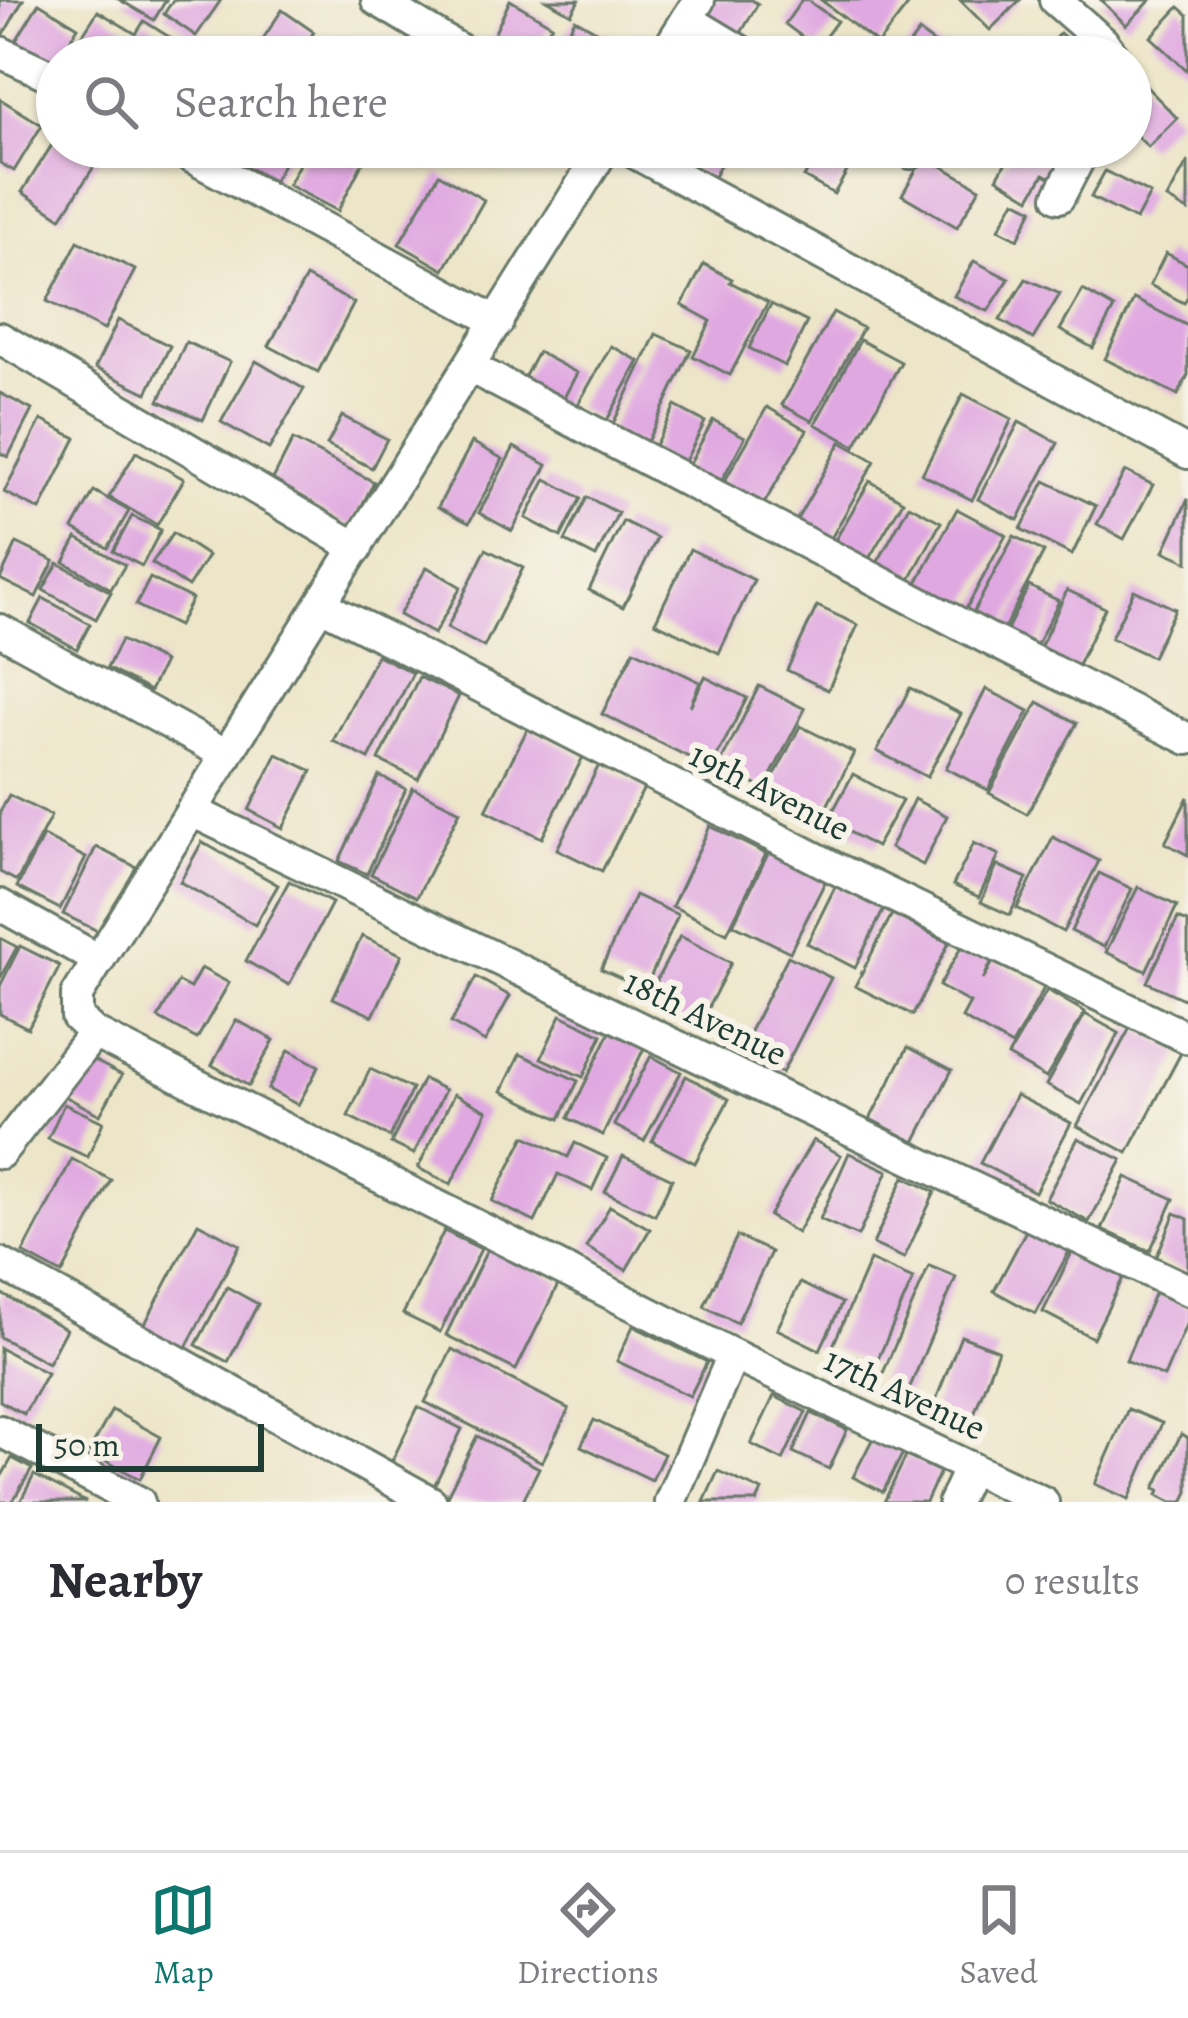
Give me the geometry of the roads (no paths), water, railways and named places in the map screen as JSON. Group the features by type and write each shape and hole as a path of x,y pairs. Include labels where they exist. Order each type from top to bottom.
{"street":[{"path":"377,0 437,36"},
{"path":"1055,0 1095,36"},
{"path":"676,36 693,10 725,36"},
{"path":"0,52 36,69"},
{"path":"212,168 498,322"},
{"path":"0,1153 94,1033 77,1017 77,994 591,168"},
{"path":"663,168 1188,453"},
{"path":"1059,196 1074,168"},
{"path":"0,338 356,548"},
{"path":"470,367 1188,739"},
{"name":"19th Avenue","path":"321,605 858,879 1188,1038"},
{"path":"0,630 227,755"},
{"name":"18th Avenue","path":"192,812 1188,1290"},
{"path":"0,905 99,960"},
{"name":"17th Avenue","path":"94,1033 733,1355 1043,1502"},
{"path":"0,1263 431,1502"},
{"path":"670,1502 733,1355"},
{"path":"0,1431 139,1502"},
{"path":"954,1502 970,1467"}]}
